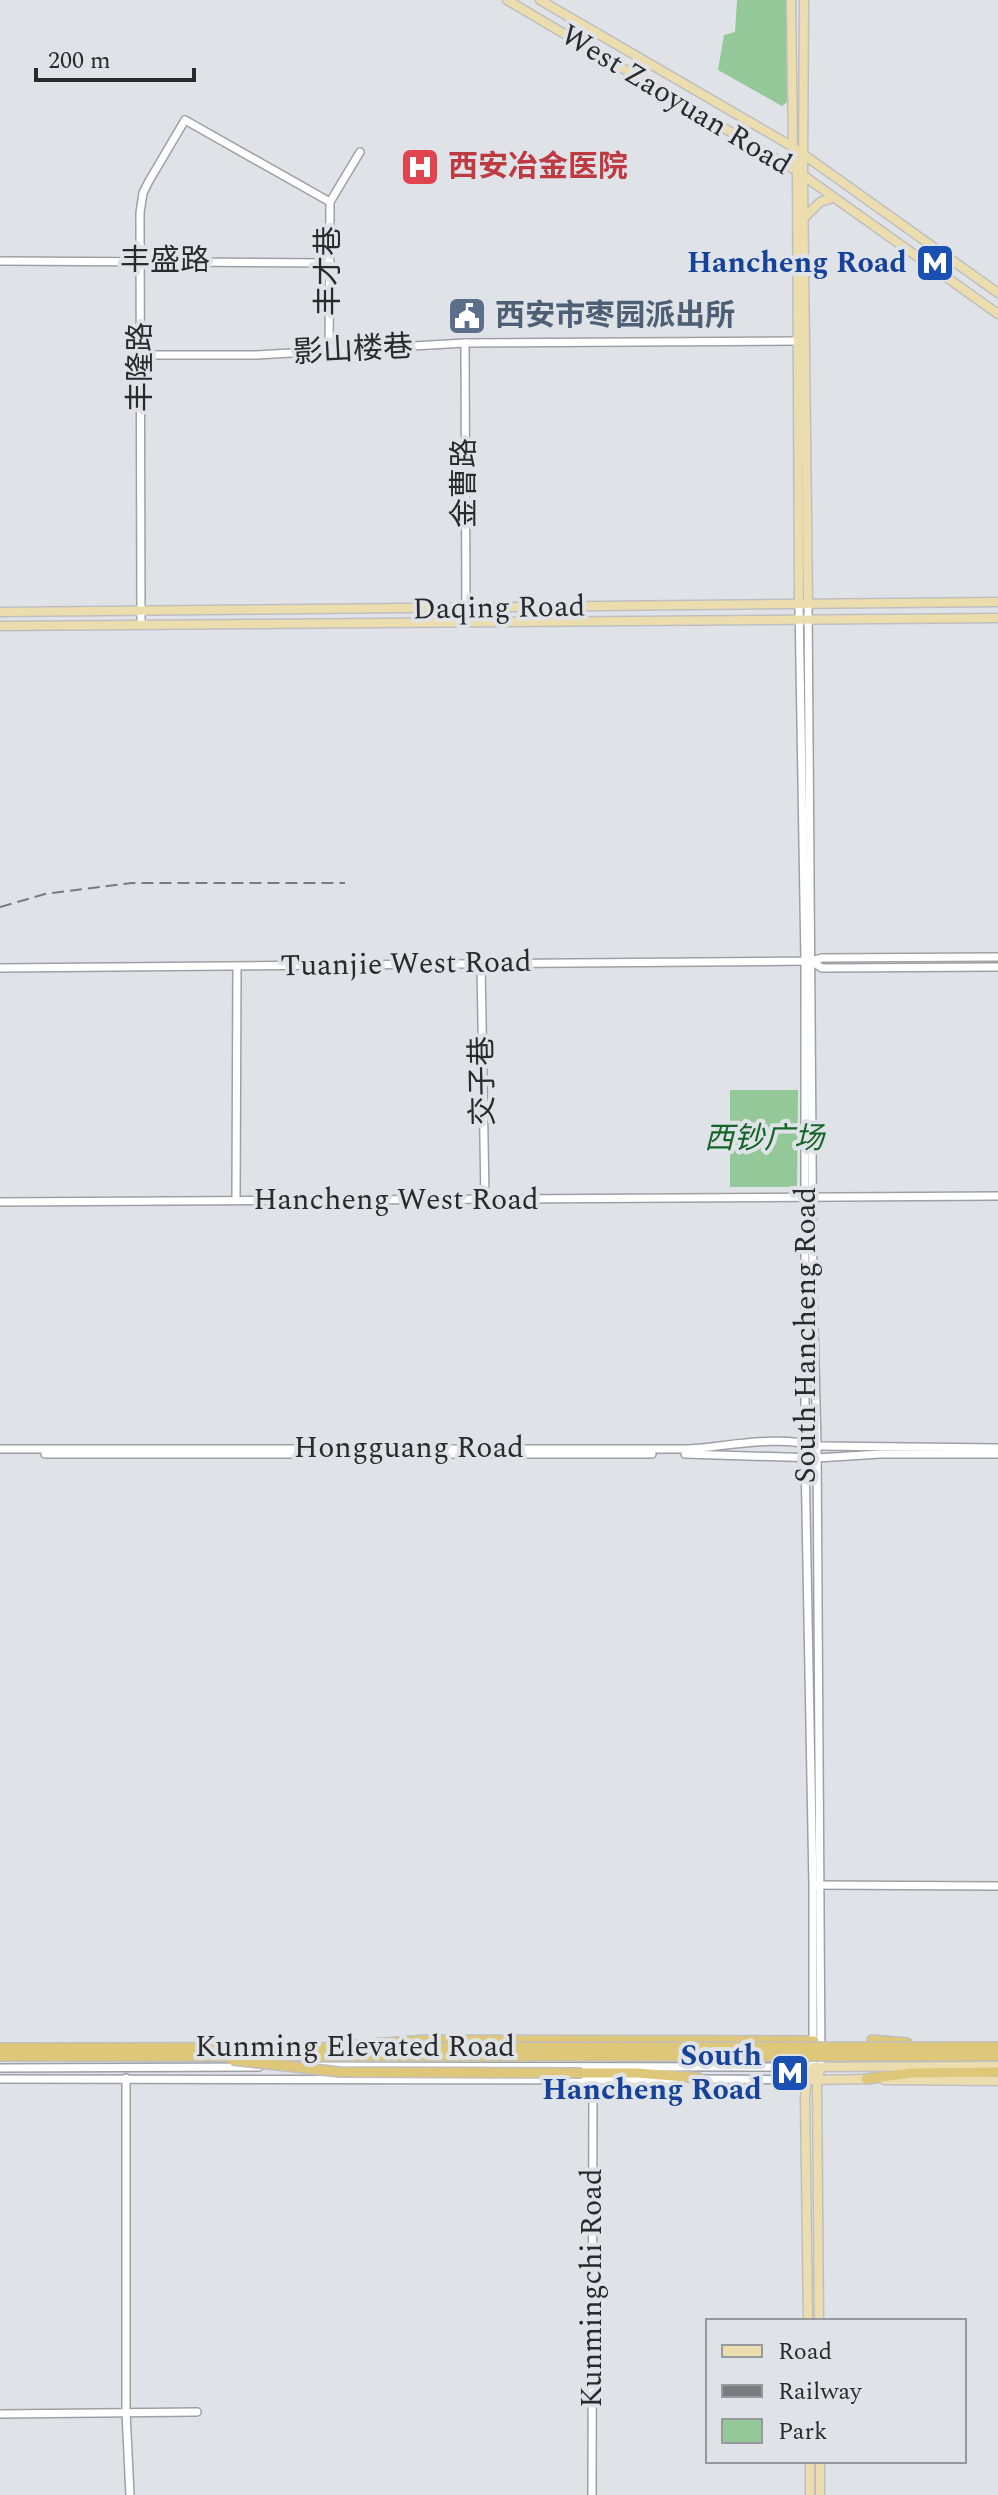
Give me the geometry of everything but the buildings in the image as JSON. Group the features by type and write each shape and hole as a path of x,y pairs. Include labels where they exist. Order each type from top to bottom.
{"highway":[{"path":"337,2047 414,2040 814,2041"},
{"path":"872,2040 998,2045"},
{"name":"Kunming Elevated Road","path":"0,2048 998,2045"},
{"name":"Kunming Elevated Road","path":"0,2056 998,2056"},
{"path":"201,2056 299,2070 340,2072 637,2073 699,2078"},
{"path":"866,2079 931,2073 998,2072"}],"main road":[{"name":"West Zaoyuan Road","path":"507,0 800,173 998,314"},
{"name":"West Zaoyuan Road","path":"540,0 793,147 998,293"},
{"path":"791,0 793,147 800,173 803,219 802,341"},
{"path":"803,603 800,173 804,156 804,0"},
{"path":"803,219 820,202 833,198"},
{"name":"Daqing Road","path":"0,612 998,602"},
{"name":"Daqing Road","path":"0,626 998,618"},
{"path":"808,2319 805,2097 817,2067 998,2066"},
{"path":"812,2080 998,2081"},
{"path":"812,2080 819,2319"},
{"path":"810,2463 810,2495"},
{"path":"820,2463 820,2495"}],"street":[{"name":"丰隆路","path":"141,624 140,213 143,193 185,120 330,202"},
{"name":"丰才巷","path":"329,351 330,202 360,152"},
{"name":"丰盛路","path":"0,261 330,263"},
{"name":"影山楼巷","path":"141,355 256,355 465,343 802,341"},
{"name":"金曹路","path":"465,343 466,622"},
{"name":"South Hancheng Road","path":"803,603 809,1196 805,1457 816,1885 814,2041 817,2067"},
{"name":"Tuanjie West Road","path":"0,968 998,957"},
{"name":"Tuanjie West Road","path":"808,961 822,968 998,967"},
{"name":"交子巷","path":"481,964 485,1198"},
{"path":"236,1200 237,966"},
{"name":"South Hancheng Road","path":"809,1196 817,1446 817,2067"},
{"name":"Hancheng West Road","path":"0,1202 998,1196"},
{"name":"Hongguang Road","path":"0,1451 689,1449 764,1443 998,1448"},
{"name":"Hongguang Road","path":"0,1451 696,1454 817,1458 880,1454 998,1454"},
{"path":"816,1885 998,1886"},
{"path":"0,2068 817,2067"},
{"path":"0,2079 812,2080"},
{"path":"126,2079 126,2412 130,2495"},
{"name":"Kunmingchi Road","path":"592,2495 593,2081"},
{"path":"0,2414 197,2412"}],"green space":[{"path":"737,0 786,0 787,102 782,106 718,70 724,35 735,32"},
{"name":"西钞广场","path":"730,1090 798,1090 797,1187 730,1187"}],"railway":[{"path":"0,907 45,894 132,883 345,883"}],"place":[{"name":"西安冶金医院","path":"420,167"},
{"name":"Hancheng Road","path":"935,263"},
{"name":"西安市枣园派出所","path":"467,316"},
{"name":"South Hancheng Road","path":"790,2073"}]}
